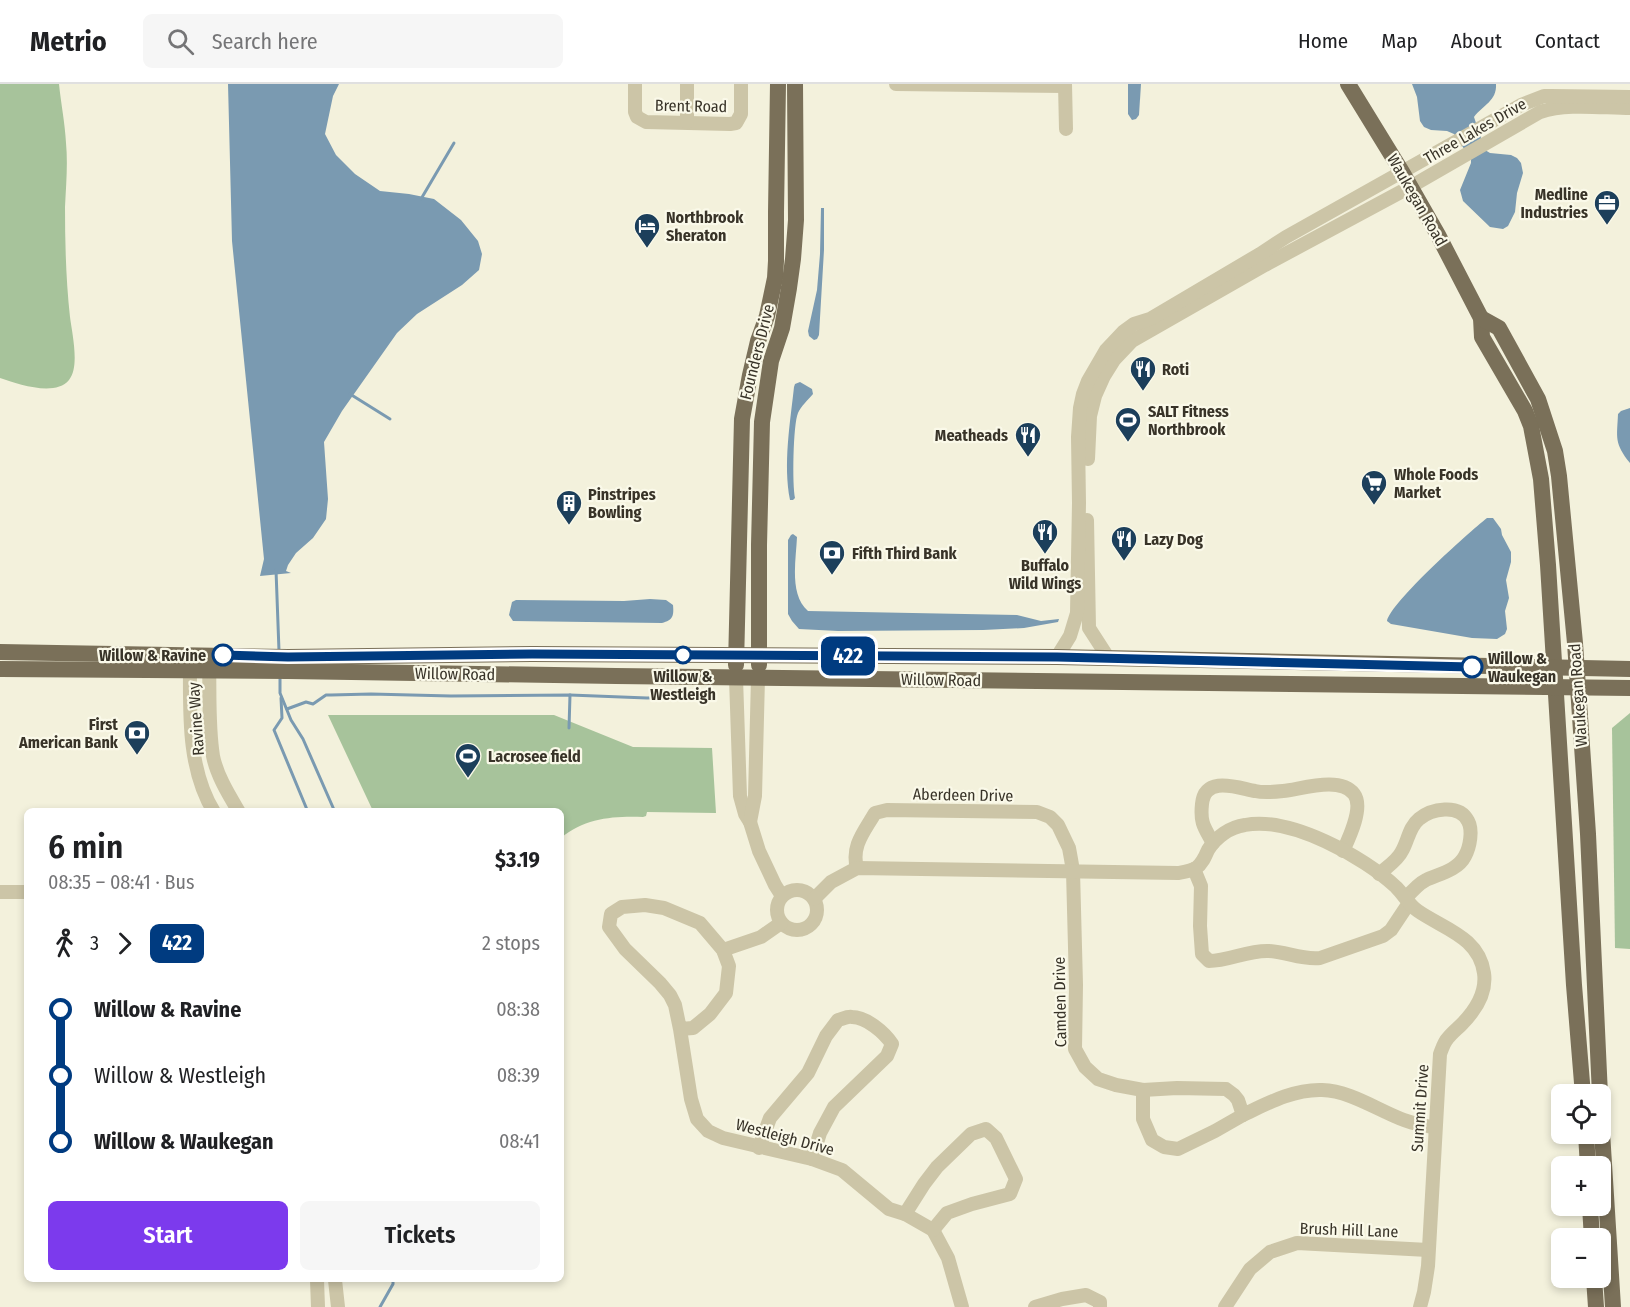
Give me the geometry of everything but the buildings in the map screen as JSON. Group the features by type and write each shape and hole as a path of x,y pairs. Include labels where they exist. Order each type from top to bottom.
{"main road":[{"name":"Founders Drive","path":"736,678 742,419 752,366 767,316 775,278 778,84"},
{"name":"Founders Drive","path":"758,678 762,422 771,361 782,328 793,259 796,220 795,84"},
{"name":"Waukegan Road","path":"1348,84 1402,172 1481,318 1482,337 1525,411 1531,426 1543,499 1582,1084"},
{"name":"Waukegan Road","path":"1481,318 1499,328 1538,399 1555,451 1559,476 1588,834 1599,1084"},
{"name":"Willow Road","path":"0,652 60,661"},
{"name":"Willow Road","path":"288,664 532,654 1057,657 1630,669"},
{"name":"Willow Road","path":"0,669 60,661 209,662 736,678 1630,688"},
{"path":"1603,1144 1613,1307"},
{"path":"1595,1288 1596,1307"}],"street":[{"name":"Brent Road","path":"635,84 635,112 641,120 730,124 740,119 741,84"},
{"path":"687,84 687,122"},
{"path":"897,84 1065,85 1066,129"},
{"name":"Three Lakes Drive","path":"1057,657 1070,636 1077,613 1080,408 1088,381 1106,350 1123,332 1134,324 1150,319 1286,237 1521,105 1544,96 1630,97"},
{"name":"Three Lakes Drive","path":"1109,659 1089,628 1088,440 1095,396 1109,368 1123,350 1140,336 1460,159 1540,112 1552,108 1630,108"},
{"name":"Ravine Way","path":"190,662 192,733 196,767 206,799 212,808"},
{"name":"Ravine Way","path":"209,662 213,757 226,790 237,808"},
{"path":"736,678 740,796 759,851 782,896"},
{"path":"750,822 755,796 758,678"},
{"path":"1213,843 1200,817 1202,798 1217,785 1240,787 1257,792 1274,792 1321,784 1343,787 1353,792 1357,799 1358,807 1343,851"},
{"path":"814,899 831,882 857,868 1178,873 1194,869 1201,886 1202,954 1209,961 1269,951 1309,959 1320,958 1383,936 1391,930 1408,900 1424,881 1453,867 1465,856 1470,833 1468,821 1457,812 1444,809 1428,814 1418,820 1410,831 1402,852 1396,860 1379,874"},
{"name":"Aberdeen Drive","path":"857,868 854,856 859,841 875,813 887,810 1037,812 1050,817 1058,825 1069,848 1073,871"},
{"name":"Summit Drive","path":"1194,869 1202,862 1213,843 1228,831 1243,825 1278,825 1313,836 1372,867 1396,887 1415,909 1467,940 1481,957 1485,975 1484,992 1475,1009 1447,1039 1440,1054 1428,1266 1420,1307"},
{"name":"Camden Drive","path":"1073,871 1075,1049 1086,1067 1098,1079 1143,1090 1226,1089 1238,1100 1243,1114"},
{"path":"793,890 799,890 805,891 814,899 817,912 811,925 792,930 781,923 776,912 782,896 793,890"},
{"path":"0,892 24,892"},
{"name":"Westleigh Drive","path":"723,950 700,923 664,908 645,905 622,907 611,914 609,927 625,949 660,983 675,1005 691,1099 697,1119 708,1131 723,1138 812,1159 842,1170 889,1209 905,1214 933,1230"},
{"path":"680,1029 693,1028 710,1014 726,993 729,966 723,950 761,937 781,923"},
{"path":"759,1148 770,1118 808,1073 826,1036 837,1020 852,1017 873,1024 887,1036 892,1044 887,1056 834,1107 820,1133 812,1159"},
{"path":"1143,1090 1143,1119 1152,1140 1164,1147 1178,1149 1275,1099 1322,1090 1348,1095 1406,1121 1435,1128"},
{"path":"905,1214 937,1167 971,1134 986,1129 996,1138 1016,1179 1010,1194 947,1213 933,1230 948,1258 962,1307"},
{"name":"Brush Hill Lane","path":"1225,1307 1250,1269 1270,1252 1297,1243 1428,1250"},
{"path":"317,1282 318,1307"},
{"path":"335,1282 338,1307"},
{"path":"1035,1307 1086,1295 1100,1302 1100,1307"}],"green space":[{"path":"0,84 59,84 67,151 66,262 75,359 69,380 55,388 36,388 0,378"},
{"path":"1630,713 1630,949 1615,948 1612,728"},
{"path":"328,715 554,715 633,747 712,748 716,813 647,812 643,817 610,818 590,822 564,836 564,808 372,808"}],"water":[{"path":"228,84 339,84 333,96 325,134 336,155 355,174 380,191 434,199 461,220 478,241 482,254 479,270 462,285 417,314 397,333 342,411 324,442 328,499 326,519 313,538 296,553 288,565 286,571 291,573 260,576 264,559 232,241"},
{"path":"1128,84 1141,84 1139,115 1132,120 1128,114"},
{"path":"1412,84 1496,84 1492,99 1474,117 1485,150 1490,153 1511,155 1521,163 1523,173 1517,193 1515,212 1508,226 1503,229 1490,227 1463,201 1460,190 1471,159 1454,134 1424,127 1420,121 1417,97"},
{"path":"821,208 824,208 824,250 819,335 814,340 809,336 808,331 817,290"},
{"path":"800,382 812,389 813,394 801,408 796,419 795,498 790,500 787,472 788,444 794,387"},
{"path":"1630,408 1630,463 1621,450 1617,435 1618,414"},
{"path":"1487,518 1493,518 1501,529 1511,552 1506,580 1509,598 1505,611 1507,629 1505,634 1497,639 1472,638 1391,624 1387,621 1415,584"},
{"path":"793,534 797,537 796,587 802,604 808,611 1017,615 1041,621 1059,619 1058,622 1024,628 983,630 799,629 788,614 788,540"},
{"path":"516,600 624,601 666,600 673,605 671,619 662,623 513,621 509,615 512,602"}],"waterway":[{"path":"421,199 454,143"},
{"path":"350,394 390,419"},
{"path":"276,570 279,651"},
{"path":"280,675 280,693 333,808"},
{"path":"287,709 306,702 313,704 326,695 570,695 569,728"},
{"path":"570,695 693,697"},
{"path":"281,698 282,718 274,730 306,808"},
{"path":"380,1307 393,1282"}],"bus line":[{"name":"422","path":"223,655 288,657 532,654 1057,657 1472,667"}],"place":[{"name":"Medline Industries","path":"1607,226"},
{"name":"Northbrook Sheraton","path":"647,249"},
{"name":"Roti","path":"1143,392"},
{"name":"SALT Fitness Northbrook","path":"1128,443"},
{"name":"Meatheads","path":"1028,458"},
{"name":"Whole Foods Market","path":"1374,506"},
{"name":"Pinstripes Bowling","path":"569,526"},
{"name":"Buffalo Wild Wings","path":"1045,555"},
{"name":"Lazy Dog","path":"1124,562"},
{"name":"Fifth Third Bank","path":"832,576"},
{"name":"Willow & Ravine","path":"223,655"},
{"name":"Willow & Westleigh","path":"683,655"},
{"name":"Willow & Waukegan","path":"1472,667"},
{"name":"First American Bank","path":"137,756"},
{"name":"Lacrosee field","path":"468,779"}]}
